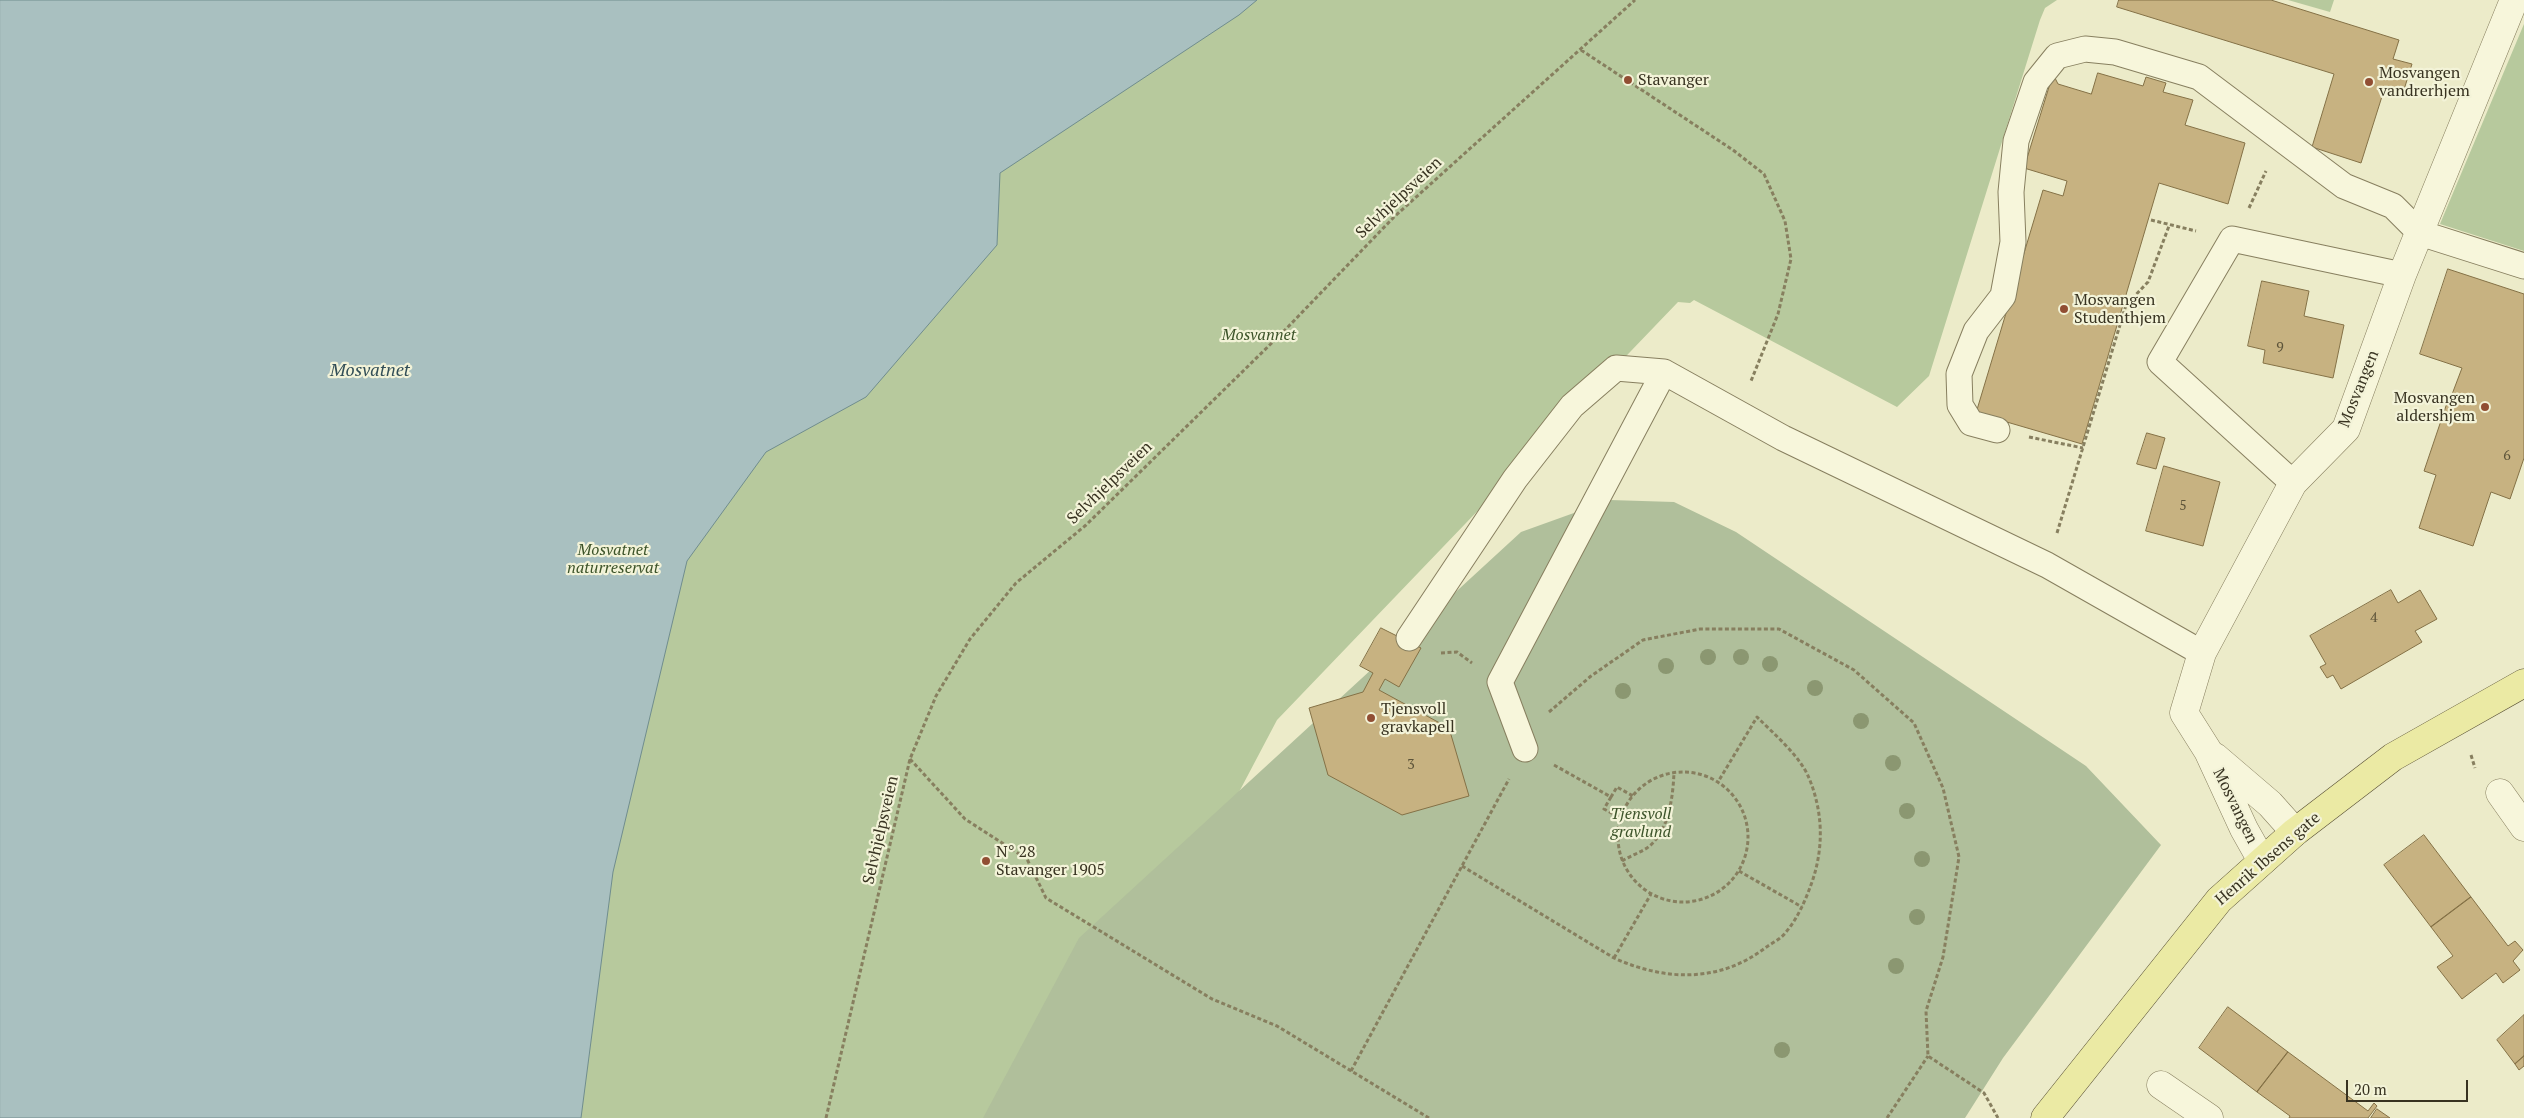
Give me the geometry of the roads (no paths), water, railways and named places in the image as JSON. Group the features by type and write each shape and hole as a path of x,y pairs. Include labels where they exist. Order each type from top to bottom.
{"main road":[{"name":"Henrik Ibsens gate","path":"2045,1118 2219,900 2295,832 2393,758 2524,683"}],"street":[{"name":"Mosvangen","path":"2262,861 2244,829 2208,751 2184,713 2202,653 2292,483 2346,429 2402,275 2514,0"},
{"name":"Mosvangen","path":"2208,751 2270,804 2295,832"},
{"path":"2500,793 2524,827"},
{"path":"2161,1084 2209,1118"}],"lane":[{"path":"1997,430 1971,423 1960,405 1959,374 1976,332 2003,296 2013,242 2011,192 2016,141 2036,82 2057,56 2085,49 2115,52 2199,77 2344,186 2393,206 2420,233 2524,266"},
{"path":"2292,483 2160,362 2232,239 2402,275"},
{"path":"1414,632 1515,479 1572,406 1616,368 1664,372 1783,438 2047,565 2202,653"},
{"path":"1525,749 1500,682 1664,372"}],"water":[{"name":"Mosvatnet","path":"0,0 1257,0 1239,15 1000,173 997,245 866,397 766,452 687,561 613,872 581,1118 0,1118"}],"place":[{"name":"Stavanger","path":"1628,80"},
{"name":"Mosvangen vandrerhjem","path":"2369,82"},
{"name":"Mosvangen Studenthjem","path":"2064,309"},
{"name":"Mosvangen aldershjem","path":"2485,407"},
{"name":"Tjensvoll gravkapell","path":"1371,718"},
{"name":"N° 28 Stavanger 1905","path":"986,861"}],"park label":[{"name":"Mosvannet","path":"1259,335"},
{"name":"Mosvatnet naturreservat","path":"613,559"},
{"name":"Tjensvoll gravlund","path":"1641,823"}]}
